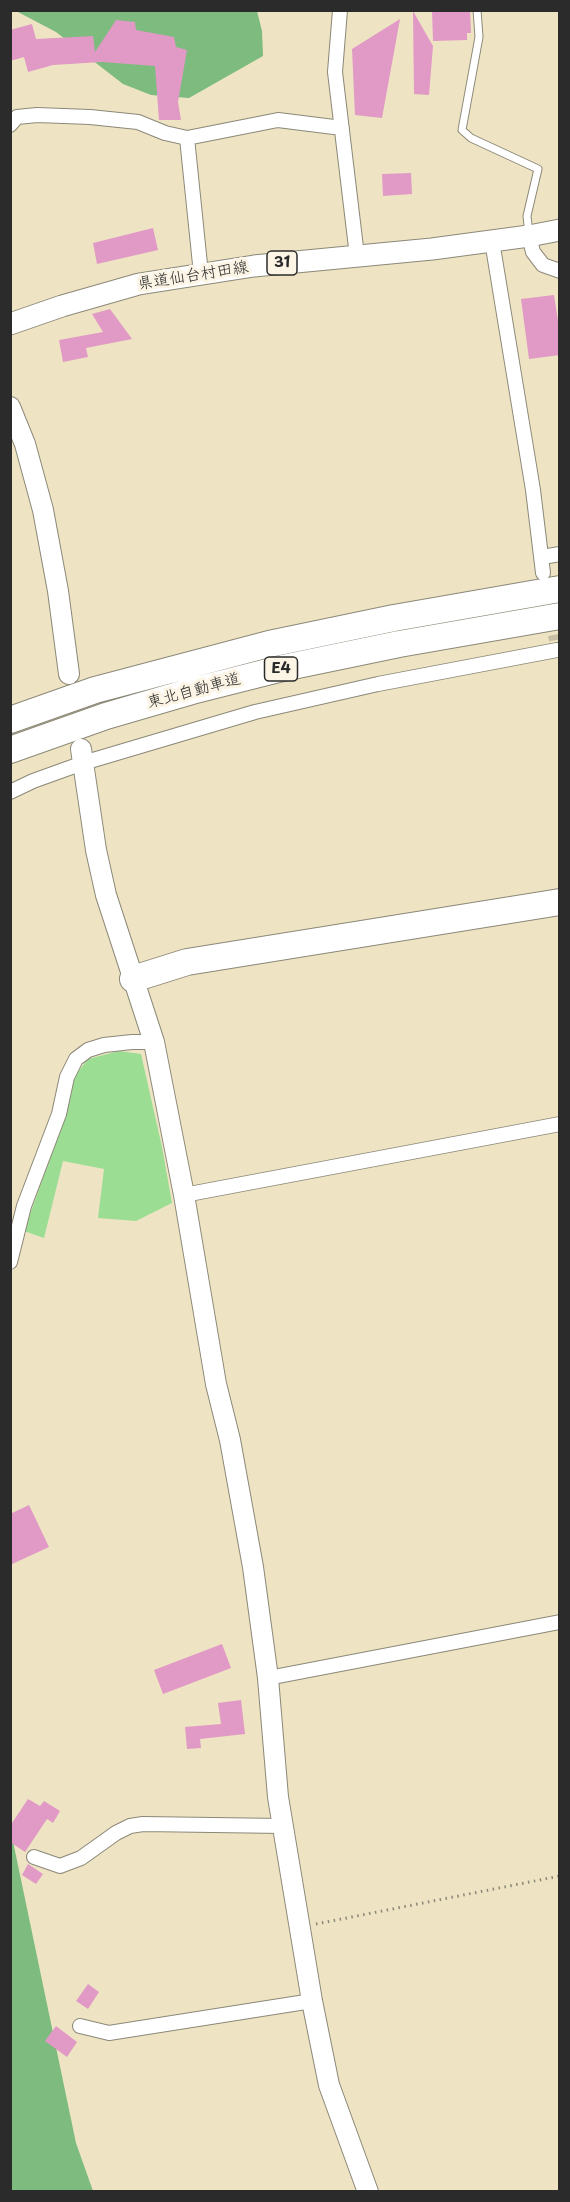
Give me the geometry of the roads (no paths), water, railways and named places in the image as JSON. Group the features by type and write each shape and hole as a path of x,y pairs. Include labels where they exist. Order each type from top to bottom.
{"highway":[{"name":"東北自動車道","path":"10,720 95,690 269,644 394,618 551,581"},
{"name":"東北自動車道","path":"10,750 106,716 192,691 283,668 399,644 558,639"},
{"path":"134,979 187,962 560,902"},
{"path":"134,979 179,978 560,912"}],"main road":[{"name":"県道仙台村田線","path":"10,324 139,284 254,266 492,241 560,230"}],"street":[{"path":"340,10 335,72 357,256"},
{"path":"10,125 17,117 38,115 90,117 138,122 165,133 187,138 278,120 342,128"},
{"path":"187,138 201,274"},
{"path":"529,236 533,252 543,265 560,271"},
{"path":"492,241 542,557 551,581"},
{"path":"10,407 25,444 43,510 58,591 69,674"},
{"path":"542,557 560,554"},
{"path":"10,792 82,756 558,639"},
{"path":"82,756 96,850 106,896 154,1042 184,1195 216,1384 230,1440 254,1567 268,1678 278,1797 312,2001 329,2085 368,2192"},
{"path":"10,1262 24,1206 59,1114 67,1077 76,1059 88,1050 104,1045 154,1042"},
{"path":"184,1195 560,1124"},
{"path":"268,1678 560,1622"},
{"path":"34,1857 60,1866 81,1858 116,1833 130,1826 143,1824 283,1826"},
{"path":"80,2026 109,2033 312,2001"}],"lane":[{"path":"477,10 479,37 462,130 471,138 538,169 527,216 529,236"}],"tunnel":[{"path":"551,614 556,640"}]}
